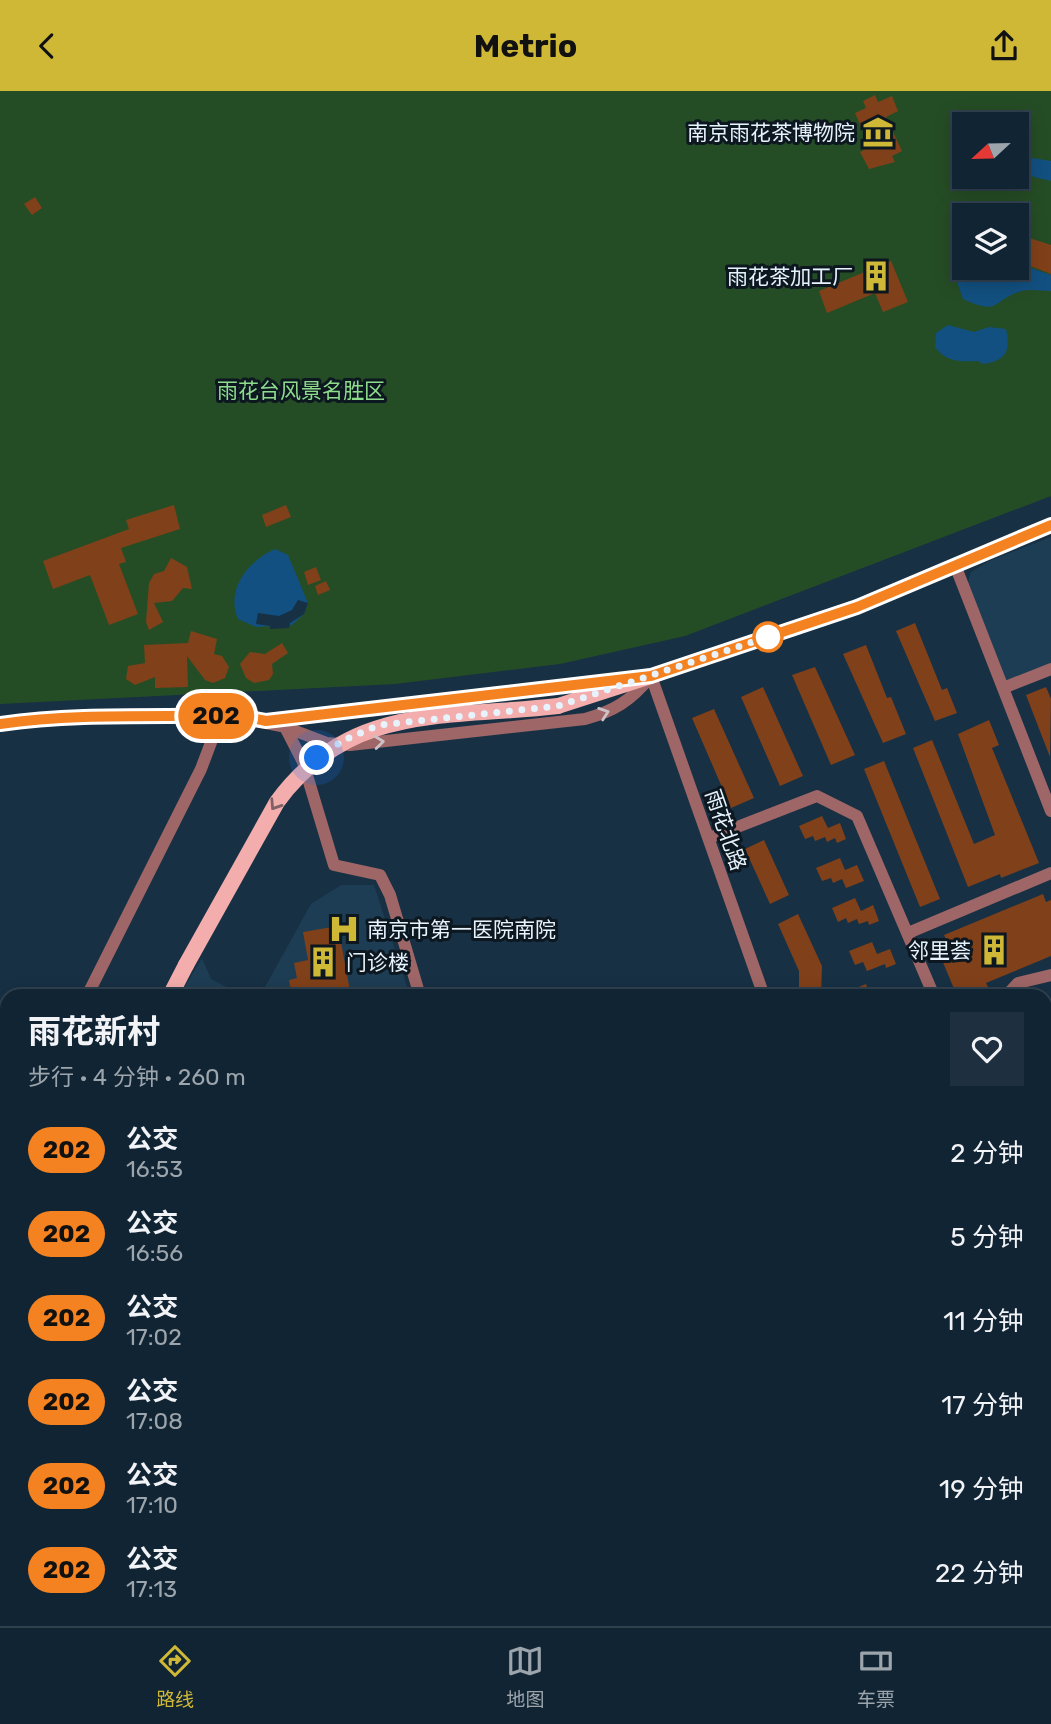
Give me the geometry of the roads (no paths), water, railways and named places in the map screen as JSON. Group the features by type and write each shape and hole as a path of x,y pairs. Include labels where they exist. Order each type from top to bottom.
{"main road":[{"path":"174,989 277,802 292,781 317,758 362,732 397,721 558,706 651,676"}],"street":[{"path":"266,721 651,676 857,607 1051,525"},
{"path":"955,565 1051,811"},
{"path":"1003,688 1051,669"},
{"path":"0,724 74,717 221,716 266,721 340,745 563,723 594,717 621,707 635,696 651,676"},
{"name":"雨花北路","path":"651,676 762,989"},
{"path":"91,989 201,769 221,716"},
{"path":"285,727 303,762 334,865 380,874 390,895 418,989"},
{"path":"709,838 817,796 857,815 931,989"},
{"path":"908,933 1051,873"},
{"path":"1012,989 1018,983 1051,975"}],"water":[{"path":"1033,158 1051,161 1051,181 1029,174 1029,161"},
{"path":"1029,267 1051,275 1051,291 1025,290 1012,294 996,305 984,306 963,299 957,282 1029,280"},
{"path":"948,325 974,332 989,327 1006,329 1008,343 1005,354 991,363 983,364 944,356 935,347 936,333"},
{"path":"275,549 288,555 308,603 304,614 292,625 256,627 238,619 235,608 237,587 256,560"}],"place":[{"name":"南京雨花茶博物院","path":"878,132"},
{"name":"雨花茶加工厂","path":"876,276"},
{"name":"南京市第一医院南院","path":"344,929"},
{"name":"邻里荟","path":"994,950"},
{"name":"门诊楼","path":"323,962"}],"park label":[{"name":"雨花台风景名胜区","path":"301,390"}]}
